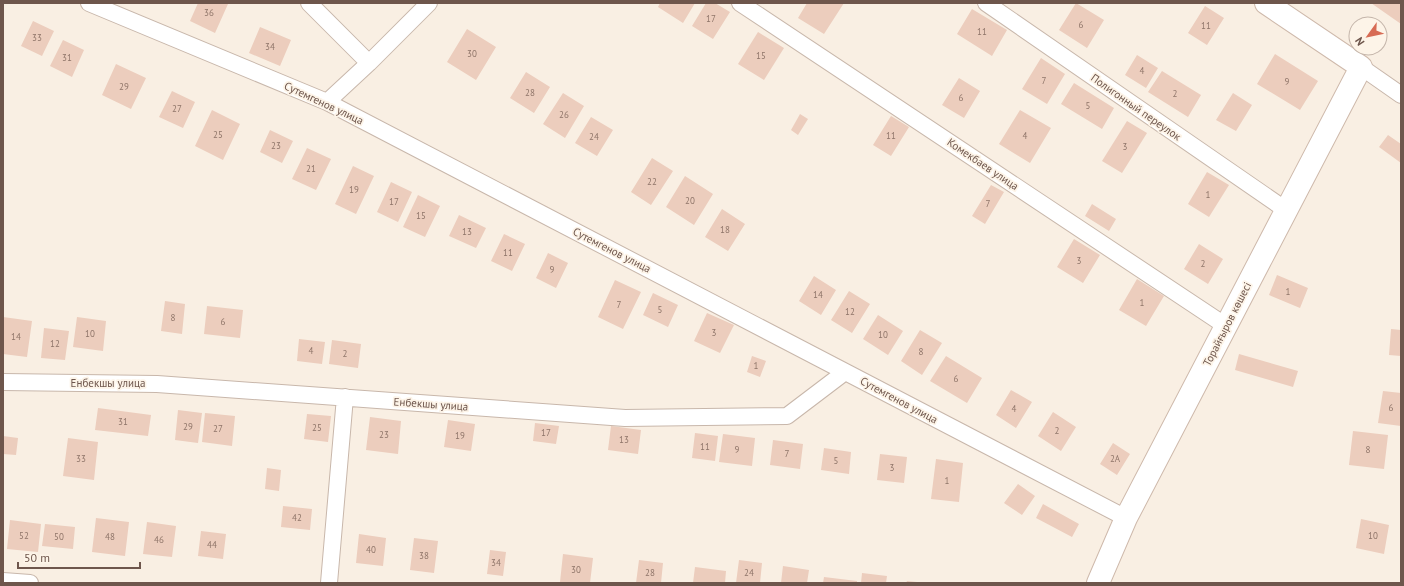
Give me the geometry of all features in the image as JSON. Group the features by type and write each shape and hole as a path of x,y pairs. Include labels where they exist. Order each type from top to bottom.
{"street":[{"name":"Сутемгенов улица","path":"88,3 327,102 1126,518"},
{"path":"309,3 369,63"},
{"path":"327,102 369,63 429,3"},
{"name":"Комекбаев улица","path":"740,3 1226,326"},
{"name":"Полигонный переулок","path":"986,3 1286,210"},
{"path":"1266,3 1401,95"},
{"name":"Торайғыров көшесі","path":"1098,583 1126,518 1361,67"},
{"name":"Енбекшы улица","path":"3,382 157,384 624,418 787,416 845,372"},
{"path":"329,583 345,397"},
{"path":"3,581 30,583"}],"building":[{"path":"198,3 228,4 215,33 190,21"},
{"path":"660,3 695,3 683,23 658,7"},
{"path":"706,3 715,3 730,12 713,39 692,26"},
{"path":"807,3 844,3 824,34 798,18"},
{"path":"1076,3 1104,20 1087,48 1059,30"},
{"path":"1371,3 1401,3 1401,24"},
{"path":"1205,6 1224,18 1207,45 1188,33"},
{"path":"972,9 1007,30 992,56 957,34"},
{"path":"33,21 54,31 42,56 21,46"},
{"path":"260,27 291,40 280,66 249,53"},
{"path":"467,29 496,47 476,80 447,62"},
{"path":"758,32 784,48 764,80 738,64"},
{"path":"63,40 84,50 72,77 50,66"},
{"path":"1275,54 1318,81 1300,110 1257,84"},
{"path":"1137,55 1158,68 1146,88 1125,75"},
{"path":"1041,58 1065,74 1047,104 1022,89"},
{"path":"116,64 146,78 131,109 102,95"},
{"path":"1162,71 1201,95 1188,117 1148,92"},
{"path":"526,72 550,87 534,113 510,98"},
{"path":"959,78 980,91 964,118 942,105"},
{"path":"1074,83 1114,108 1102,129 1061,104"},
{"path":"172,91 195,102 183,128 159,117"},
{"path":"563,93 584,106 565,138 543,124"},
{"path":"1233,93 1252,105 1236,131 1216,120"},
{"path":"212,110 240,124 223,160 195,146"},
{"path":"1020,110 1051,128 1030,163 999,144"},
{"path":"800,114 808,119 798,135 791,130"},
{"path":"891,116 909,127 891,156 873,145"},
{"path":"591,117 613,130 597,156 575,143"},
{"path":"1127,121 1147,133 1122,173 1102,161"},
{"path":"270,130 293,141 282,163 260,152"},
{"path":"1388,135 1401,144 1401,163 1379,147"},
{"path":"307,148 331,159 316,190 292,179"},
{"path":"652,158 673,171 651,205 631,192"},
{"path":"353,166 374,176 356,214 335,204"},
{"path":"1207,172 1229,185 1209,217 1188,204"},
{"path":"685,176 713,194 694,225 666,207"},
{"path":"391,182 412,192 398,222 377,212"},
{"path":"991,185 1004,192 985,224 972,216"},
{"path":"418,195 440,206 425,237 403,227"},
{"path":"1092,204 1116,219 1109,231 1085,216"},
{"path":"722,209 745,224 728,251 705,237"},
{"path":"459,215 486,228 476,248 449,236"},
{"path":"504,234 525,244 512,271 491,261"},
{"path":"1074,239 1100,255 1083,283 1057,267"},
{"path":"1199,244 1223,259 1208,284 1184,269"},
{"path":"548,253 568,263 556,288 536,278"},
{"path":"1277,275 1308,288 1300,308 1269,295"},
{"path":"814,276 836,290 821,315 799,301"},
{"path":"1137,279 1164,296 1146,326 1119,310"},
{"path":"615,280 641,292 623,329 598,317"},
{"path":"849,291 870,304 852,333 831,320"},
{"path":"653,293 678,305 668,327 643,315"},
{"path":"165,301 185,304 182,334 161,331"},
{"path":"207,306 243,310 240,338 204,334"},
{"path":"707,313 734,325 720,353 694,341"},
{"path":"878,315 903,331 888,355 863,339"},
{"path":"3,317 32,321 27,357 3,354"},
{"path":"77,317 106,321 103,351 73,347"},
{"path":"44,328 69,331 65,360 41,358"},
{"path":"1391,329 1401,330 1401,356 1389,355"},
{"path":"920,330 942,343 922,375 901,361"},
{"path":"299,339 325,342 322,364 297,361"},
{"path":"332,340 361,344 358,368 329,364"},
{"path":"1239,354 1298,371 1293,387 1235,370"},
{"path":"752,356 766,361 760,377 747,372"},
{"path":"946,356 982,378 967,403 930,381"},
{"path":"1011,390 1032,402 1016,428 996,415"},
{"path":"1383,391 1401,393 1401,426 1378,423"},
{"path":"98,408 151,415 148,436 95,430"},
{"path":"178,410 202,413 198,443 175,440"},
{"path":"1053,412 1076,427 1061,451 1038,436"},
{"path":"205,413 235,416 232,446 202,442"},
{"path":"307,414 331,416 328,442 304,439"},
{"path":"370,417 401,421 398,454 366,450"},
{"path":"448,420 475,424 471,451 444,447"},
{"path":"535,423 559,426 556,444 533,441"},
{"path":"611,426 641,430 638,454 608,450"},
{"path":"1353,431 1388,435 1384,469 1349,465"},
{"path":"695,433 718,436 715,461 692,458"},
{"path":"723,434 755,438 752,466 719,462"},
{"path":"3,436 18,438 16,455 3,454"},
{"path":"68,438 98,442 94,480 63,476"},
{"path":"773,440 803,444 800,469 770,465"},
{"path":"1113,443 1130,454 1117,475 1100,464"},
{"path":"824,448 851,452 849,474 821,470"},
{"path":"880,454 907,457 904,483 877,480"},
{"path":"936,459 963,463 959,502 931,499"},
{"path":"267,468 281,470 279,491 265,489"},
{"path":"1018,484 1035,496 1022,515 1004,503"},
{"path":"1043,504 1079,524 1072,537 1036,518"},
{"path":"283,506 312,509 310,530 281,527"},
{"path":"96,518 129,522 125,556 92,552"},
{"path":"1361,519 1389,525 1384,554 1356,548"},
{"path":"10,520 41,524 38,552 7,549"},
{"path":"147,522 176,526 172,557 143,554"},
{"path":"45,524 75,527 73,549 42,546"},
{"path":"201,531 226,534 223,559 198,556"},
{"path":"359,534 386,538 383,566 356,563"},
{"path":"414,538 438,541 434,573 410,570"},
{"path":"490,550 506,552 503,576 487,574"},
{"path":"563,554 593,558 590,583 560,582"},
{"path":"639,560 663,563 661,583 636,583"},
{"path":"739,560 762,563 760,583 736,583"},
{"path":"783,566 809,570 807,583 781,583"},
{"path":"695,567 726,571 725,583 693,583"},
{"path":"862,573 887,576 886,583 861,583"},
{"path":"824,577 857,581 857,583 823,583"},
{"path":"907,581 917,582 917,583 906,583"}]}
